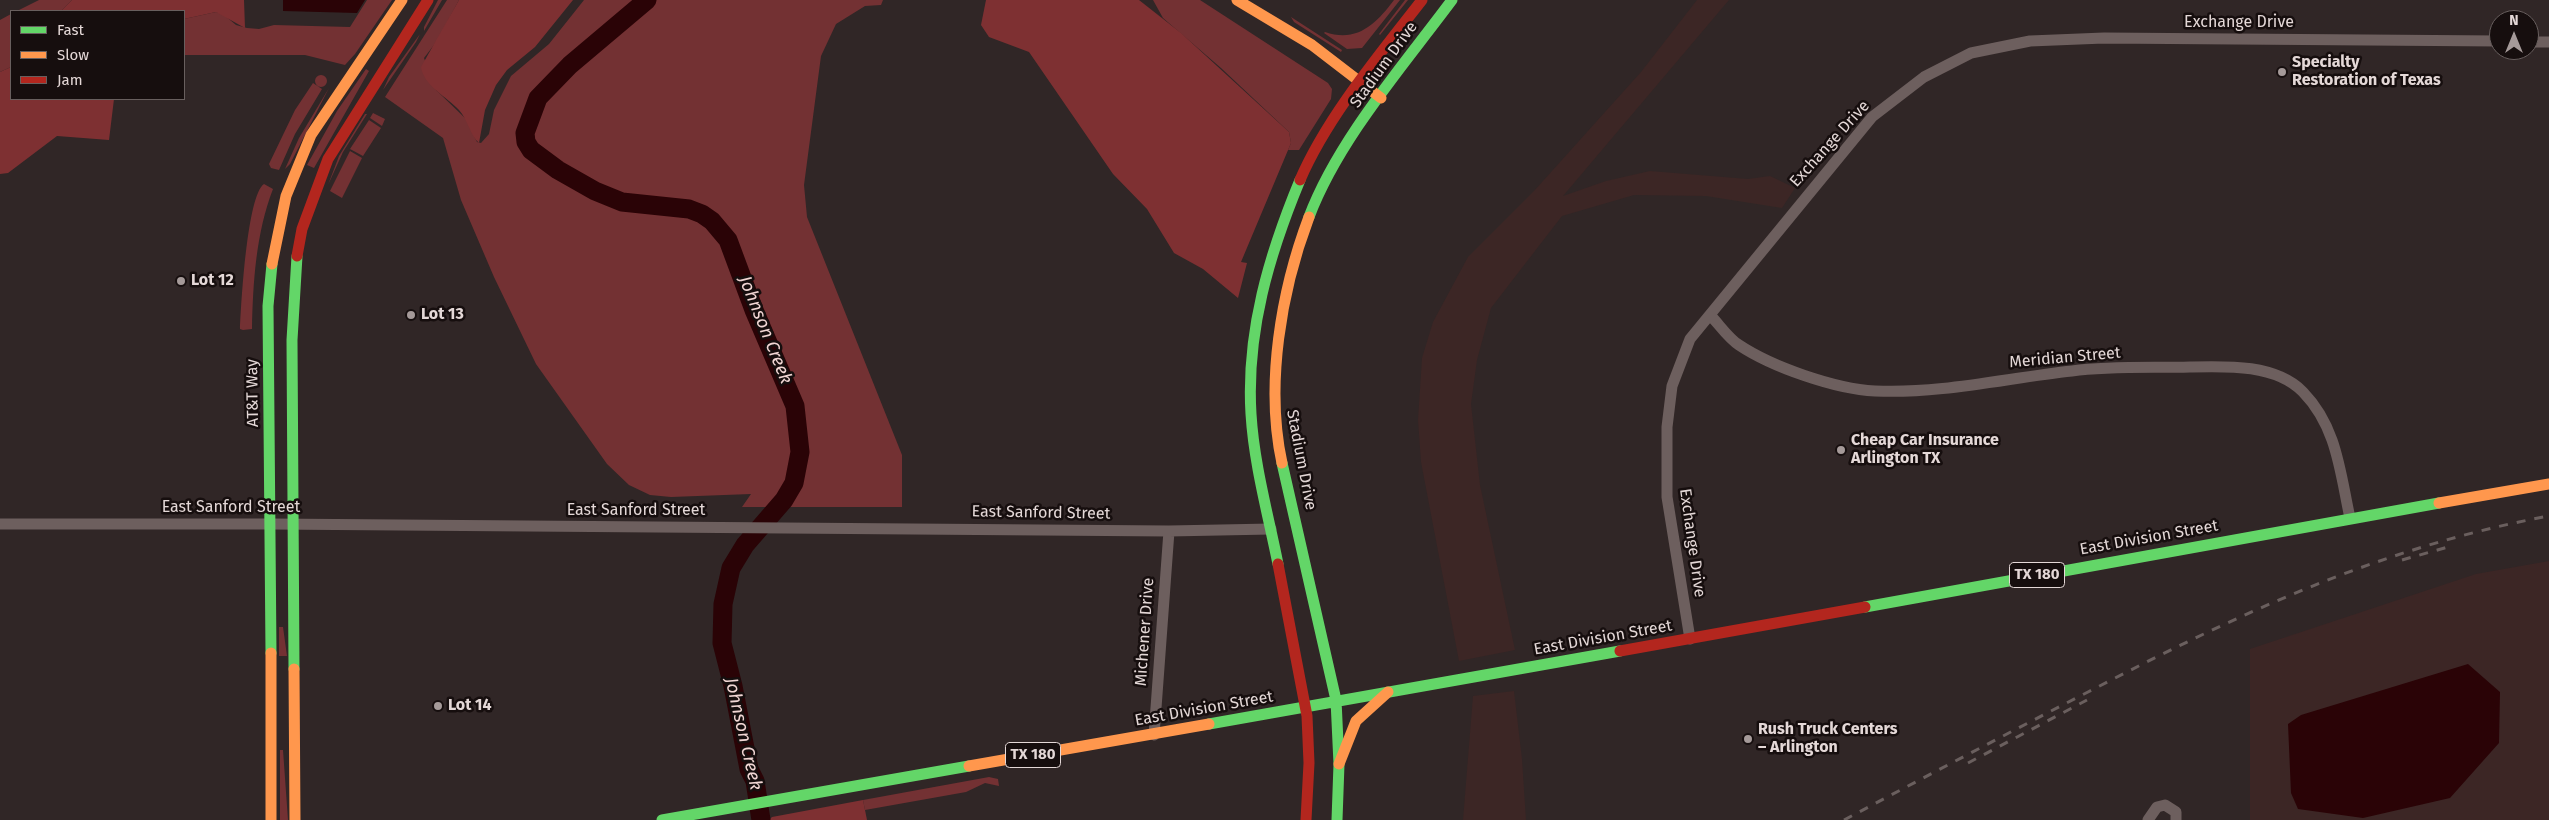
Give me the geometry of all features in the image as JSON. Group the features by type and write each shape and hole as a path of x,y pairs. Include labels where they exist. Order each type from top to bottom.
{"main road":[{"name":"AT&T Way","path":"271,820 269,277 279,221 286,196 311,135 402,0"},
{"path":"295,820 293,297 295,271 302,229 328,159 428,0"},
{"path":"1237,0 1264,15 1360,79 1382,98"},
{"name":"Stadium Drive","path":"1306,820 1310,763 1306,706 1257,465 1251,413 1252,365 1260,296 1280,229 1304,172 1360,79 1422,0"},
{"name":"Stadium Drive","path":"1337,820 1339,764 1336,700 1280,452 1274,404 1279,329 1302,235 1317,196 1339,156 1452,0"},
{"path":"1257,325 1279,329"},
{"name":"East Division Street","path":"662,820 823,790 1154,735 1336,700 1690,639 2350,518 2549,484"},
{"path":"1339,764 1356,721 1390,691"}],"street":[{"name":"Exchange Drive","path":"1690,639 1667,497 1667,427 1672,386 1690,339 1872,117 1924,77 1970,53 2030,42 2104,38 2489,41"},
{"name":"Meridian Street","path":"1710,315 1737,344 1770,362 1816,378 1874,391 1948,387 2075,370 2214,366 2273,374 2289,381 2302,391 2321,414 2332,435 2350,518"},
{"name":"East Sanford Street","path":"0,524 294,524 1169,531 1271,529"},
{"name":"Michener Drive","path":"1154,735 1169,531"},
{"path":"2148,820 2156,807 2165,805 2176,812 2176,820"}],"shaded area":[{"path":"39,0 72,0 62,10 19,10"},
{"path":"72,0 244,0 245,28 216,12 185,19 185,10 62,10"},
{"path":"283,0 365,0 357,13 283,11"},
{"path":"367,0 392,0 355,54 345,65 305,55 185,55 185,19 216,12 223,14 236,25 247,28 259,29 274,25 350,27"},
{"path":"438,0 442,0 424,31 424,27"},
{"path":"447,0 459,0 437,41 424,58 436,90 466,119 477,142 481,143 489,134 494,110 511,76 549,44 584,0 883,0 881,5 865,6 836,24 821,56 804,185 807,217 902,455 902,507 742,507 751,494 671,497 650,495 629,485 607,464 536,364 494,277 461,200 443,138 385,97"},
{"path":"459,0 573,0 535,47 507,70 496,85 485,110 479,143 473,136 459,110 431,86 421,67"},
{"path":"986,0 1139,0 1181,33 1289,132 1291,143 1241,262 1247,263 1238,298 1203,269 1174,253 1147,209 1113,174 1029,52 989,37 981,25"},
{"path":"1153,0 1200,0 1328,83 1332,89 1331,99 1299,150 1288,150 1291,143 1289,132 1221,68 1163,18"},
{"path":"1394,0 1400,0 1362,48 1347,49 1324,33 1347,35 1365,29 1380,17"},
{"path":"1405,0 1408,0 1380,35 1379,34"},
{"path":"1697,0 1729,0 1563,196 1606,181 1650,171 1748,179 1770,176 1795,188 1782,208 1706,196 1634,195 1562,216 1491,308 1477,360 1471,404 1480,485 1515,650 1459,661 1421,462 1418,420 1422,358 1433,322 1468,257 1534,191 1641,72"},
{"path":"10,15 10,67 0,72 0,20"},
{"path":"1291,17 1342,50 1341,52 1294,22"},
{"path":"420,34 416,42 383,90 389,77"},
{"path":"10,67 10,100 114,100 109,140 57,136 8,173 0,174 0,72"},
{"path":"366,69 369,71 314,168 307,165 337,111"},
{"path":"321,75 327,81 321,87 315,81"},
{"path":"313,83 322,89 295,134 279,170 271,168 269,164 295,110"},
{"path":"329,88 290,164 285,169 299,138"},
{"path":"373,113 385,119 382,126 370,118"},
{"path":"365,114 367,114 343,152 328,185 339,156"},
{"path":"369,120 381,128 363,156 350,149"},
{"path":"350,151 362,158 342,198 330,191"},
{"path":"264,184 273,189 267,206 256,258 252,329 243,330 240,329 249,228 258,192"},
{"path":"2549,561 2549,820 2250,820 2250,649 2476,574"},
{"path":"279,627 283,627 287,656 279,656"},
{"path":"2468,664 2500,692 2499,743 2450,798 2363,818 2298,809 2291,793 2288,724 2301,715"},
{"path":"1514,691 1522,759 1526,820 1463,820 1473,696"},
{"path":"280,750 283,750 288,820 280,820"},
{"path":"989,777 998,779 999,786 985,783 966,792 865,810 863,800"},
{"path":"863,800 867,820 769,820 772,817"}],"waterway":[{"name":"Johnson Creek","path":"647,0 570,65 538,98 525,133 526,142 531,150 558,170 595,191 622,202 689,209 702,214 712,221 728,240 754,310 795,406 800,452 794,483 784,500 745,545 731,568 723,604 722,643 733,686 749,769 755,781 761,820"}],"railway":[{"path":"1844,820 2144,663 2255,610 2312,586 2427,546 2487,529 2549,516"},
{"path":"2402,560 2448,547"},
{"path":"1968,763 2087,700"}],"traffic: fast":[{"path":"1309,217 1321,188 1354,132 1452,0"},
{"path":"1278,564 1255,452 1250,383 1252,353 1262,294 1279,237 1300,180"},
{"path":"294,669 292,340 297,256"},
{"path":"271,653 268,306 272,264"},
{"path":"1282,463 1336,700 1339,764 1337,820"},
{"path":"1865,607 2439,503"},
{"path":"1209,724 1620,651"},
{"path":"662,820 969,766"}],"traffic: slow":[{"path":"272,264 286,196 311,135 402,0"},
{"path":"1237,0 1312,45 1381,98"},
{"path":"1282,463 1277,433 1275,402 1279,338 1291,276 1309,217"},
{"path":"2439,503 2549,484"},
{"path":"271,653 271,820"},
{"path":"294,669 295,820"},
{"path":"1339,764 1356,721 1388,692"},
{"path":"969,766 1209,724"}],"traffic: jam":[{"path":"297,256 302,229 328,159 428,0"},
{"path":"1300,180 1311,156 1339,110 1422,0"},
{"path":"1278,564 1307,716 1309,763 1306,820"},
{"path":"1620,651 1865,607"}],"place":[{"name":"Specialty Restoration of Texas","path":"2282,72"},
{"name":"Lot 12","path":"181,281"},
{"name":"Lot 13","path":"411,315"},
{"name":"Cheap Car Insurance Arlington TX","path":"1841,450"},
{"name":"Lot 14","path":"438,706"},
{"name":"Rush Truck Centers – Arlington","path":"1748,739"}]}
